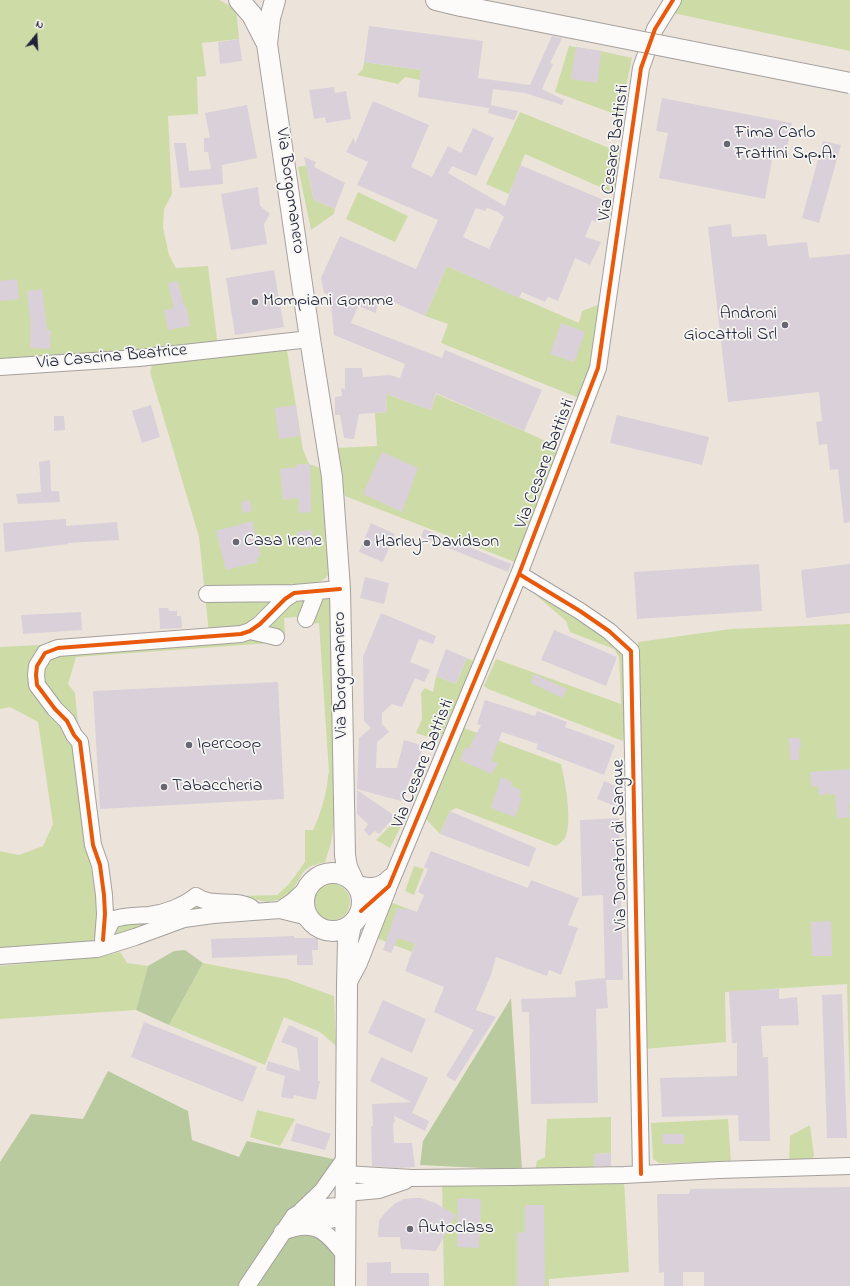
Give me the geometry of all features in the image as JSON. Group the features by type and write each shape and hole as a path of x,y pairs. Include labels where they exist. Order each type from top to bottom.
{"main road":[{"name":"Via Borgomanero","path":"239,0 252,15 267,44"},
{"name":"Via Borgomanero","path":"275,0 270,18 267,44 332,477 340,589 344,770 343,821 347,867 355,882"},
{"path":"436,0 850,83"},
{"name":"Via Borgomanero","path":"326,873 332,864 343,821"},
{"path":"345,1286 348,940 356,918 362,897 355,882 340,873 326,873 315,878 306,889 304,903 305,912 313,924 324,929 338,931 356,918"},
{"path":"324,929 337,950 347,985"}],"street":[{"name":"Via Cesare Battisti","path":"347,985 359,963 395,871 519,574 598,368 641,68 655,29 673,0"},
{"name":"Via Cascina Beatrice","path":"0,367 139,358 310,338"},
{"name":"Via Donatori di Sangue","path":"519,574 586,615 609,631 630,651 641,1174"},
{"path":"207,594 294,593 340,589"},
{"path":"306,619 317,591"},
{"path":"100,944 105,914 104,895 100,865 93,845 80,742 74,735 67,720 55,709 37,685 37,666 45,653 58,648 240,634 250,631 270,614 285,598 294,593"},
{"path":"250,631 276,637"},
{"name":"Via Cesare Battisti","path":"355,882 368,887 380,885 395,871"},
{"name":"Via Cesare Battisti","path":"356,918 389,886"},
{"path":"280,910 292,902 306,889"},
{"path":"100,944 112,920 119,917 151,915 163,912 188,902 196,896 203,901 248,905 259,911"},
{"path":"0,956 100,944 134,937 184,919 213,915 280,910 308,917"},
{"path":"247,1286 288,1230 294,1216 322,1191 346,1189 379,1190 412,1178 641,1174 850,1166"},
{"path":"300,1212 316,1207 346,1189"},
{"path":"288,1230 302,1224 346,1189"},
{"path":"288,1230 315,1227 335,1242 345,1255"}],"green space":[{"path":"0,0 219,0 236,9 239,39 202,43 206,76 197,77 198,114 168,116 172,194 164,209 163,228 169,255 176,268 208,266 218,347 0,363"},
{"path":"682,0 850,0 850,51 673,13"},
{"path":"569,46 632,58 620,116 555,92"},
{"path":"364,62 421,70 420,80 405,77 398,84 357,75 363,69"},
{"path":"520,112 619,152 616,194 525,154 509,194 486,184"},
{"path":"308,165 308,174 314,200 335,209 334,214 311,230 298,167"},
{"path":"358,192 408,216 395,242 346,219"},
{"path":"447,266 579,323 582,311 600,304 592,363 579,398 441,343 448,324 425,316"},
{"path":"286,344 303,450 309,464 323,469 330,572 323,580 314,584 293,586 291,583 280,599 254,624 209,634 199,537 150,372 154,358"},
{"path":"386,394 431,410 436,394 524,431 560,448 515,562 345,496 339,476 336,448 377,446 375,413 387,412"},
{"path":"539,592 589,623 624,654 628,706 623,741 488,689 484,686 496,659 621,704 619,657 614,649 570,632 566,621 537,596"},
{"path":"327,597 332,601 335,816 331,843 325,862 311,866 304,871 290,894 282,899 267,902 241,896 277,895 289,884 305,862 305,830 313,830 316,824 327,788 329,773 319,623 310,624 309,616 284,618 285,634 260,631 285,606 303,598"},
{"path":"850,624 850,1100 847,984 725,992 726,1042 644,1049 638,642 731,629"},
{"path":"251,639 272,643 76,657 68,684 75,693 79,735 45,685 45,670 52,655"},
{"path":"57,644 35,663 74,742 96,903 98,933 95,939 91,942 0,950 0,851 19,855 43,846 53,824 38,722 10,707 0,709 0,647"},
{"path":"467,658 475,662 439,741 416,733 422,719 421,693 425,688 433,692 436,676 456,684"},
{"path":"461,727 561,764 568,801 568,822 565,838 561,842 556,846 456,808 450,811 440,834 424,817"},
{"path":"395,821 401,826 390,848 376,840"},
{"path":"414,866 424,869 414,895 405,891"},
{"path":"336,884 345,889 349,895 349,909 345,915 336,920 328,920 319,915 315,909 314,898 319,889 325,885"},
{"path":"387,901 425,915 412,952 376,938"},
{"path":"191,904 199,907 224,904 110,937 117,920"},
{"path":"185,950 203,963 169,1025 136,1010 148,966 174,951"},
{"path":"120,952 127,963 148,966 136,1010 0,1019 0,966 104,956"},
{"path":"203,963 287,979 334,996 336,1046 320,1032 284,1017 265,1065 169,1025"},
{"path":"511,998 522,1170 420,1165 423,1141"},
{"path":"108,1071 188,1111 192,1140 239,1157 247,1141 338,1160 244,1286 0,1286 0,1162 31,1114 83,1119"},
{"path":"257,1110 295,1119 280,1146 250,1137"},
{"path":"611,1117 611,1153 594,1154 594,1170 535,1171 537,1161 545,1157 547,1119"},
{"path":"728,1119 731,1162 659,1163 653,1159 651,1123"},
{"path":"810,1125 814,1156 810,1162 789,1163 790,1136"},
{"path":"624,1179 629,1272 549,1279 549,1286 444,1286 442,1182"},
{"path":"309,1231 339,1255 340,1286 252,1286 287,1234"}],"building":[{"path":"369,26 483,41 478,78 530,85 552,36 562,38 550,63 553,64 542,89 564,100 562,105 525,93 493,89 491,105 518,111 514,120 488,113 489,108 418,97 421,70 364,62"},
{"path":"239,39 242,61 220,64 218,42"},
{"path":"576,47 601,51 597,83 571,79"},
{"path":"334,87 335,93 346,91 351,119 326,123 325,117 314,119 309,90"},
{"name":"Fima Carlo Frattini S.p.A.","path":"662,98 792,123 785,157 773,154 765,199 659,178 668,133 656,131"},
{"path":"373,101 429,125 411,167 432,177 448,146 461,153 473,128 494,138 476,176 452,166 448,173 505,206 520,165 606,201 597,222 592,220 585,237 601,242 590,265 575,258 558,301 548,297 545,302 522,292 519,298 447,266 425,316 379,296 376,313 358,306 351,323 442,358 445,350 542,390 524,431 436,393 431,410 386,394 387,412 359,414 354,439 344,438 340,415 335,415 335,397 342,396 341,388 345,389 345,368 362,368 363,377 390,375 400,378 405,364 334,335 330,295 324,293 321,278 340,236 416,269 438,220 357,185 368,162 346,152 354,137 355,144","holes":["476,208 485,211 487,208 498,212 504,217 489,249 463,237"]},
{"path":"247,105 257,158 222,165 223,184 180,188 174,143 186,143 189,171 211,169 208,152 204,152 204,138 210,138 205,113"},
{"path":"823,141 841,145 819,223 802,218"},
{"path":"304,157 316,162 314,167 345,183 335,209 314,200"},
{"path":"258,187 260,206 270,214 264,224 267,244 231,250 221,194"},
{"name":"Androni Giocattoli Srl","path":"731,224 732,237 766,234 768,246 807,242 809,258 850,254 850,522 844,523 838,469 830,470 827,444 819,445 816,422 822,421 819,392 728,402 708,227"},
{"name":"Mompiani Gomme","path":"274,270 284,327 235,335 226,278"},
{"path":"17,279 19,299 0,301 0,281"},
{"path":"178,281 184,306 186,306 190,326 168,330 164,310 174,308 168,283"},
{"path":"42,289 47,330 51,330 50,349 30,348 30,321 27,291"},
{"path":"561,323 585,332 574,362 550,354"},
{"path":"151,405 160,437 142,443 132,411"},
{"path":"296,405 300,436 279,439 275,408"},
{"path":"617,415 709,437 702,465 610,443"},
{"path":"54,416 64,416 65,430 54,431"},
{"path":"382,452 418,468 402,512 363,494"},
{"path":"50,460 51,491 59,491 60,502 18,504 16,494 41,492 39,462"},
{"path":"297,464 310,464 311,512 299,513 298,498 283,500 280,469 297,467"},
{"path":"250,500 252,511 243,513 241,502"},
{"path":"66,519 66,526 117,522 119,540 68,543 5,552 3,523"},
{"name":"Casa Irene","path":"252,521 261,556 257,557 258,562 226,570 216,531"},
{"path":"371,523 395,534 383,562 359,552"},
{"path":"424,529 511,564 508,572 421,537"},
{"path":"312,530 313,547 299,548 297,532"},
{"path":"759,564 762,611 637,619 634,572"},
{"path":"850,564 850,613 806,618 801,570"},
{"path":"365,577 389,583 384,604 360,598"},
{"path":"159,608 168,608 169,611 177,611 177,616 181,616 182,628 160,629"},
{"path":"81,612 82,630 23,634 21,615"},
{"path":"381,613 436,636 433,644 419,639 410,662 430,670 424,682 415,678 402,707 392,704 382,713 382,724 389,732 377,742 376,768 397,768 404,740 424,746 401,801 357,789 359,738 371,728 364,721 363,657"},
{"path":"554,630 617,657 606,686 541,660"},
{"path":"446,649 467,658 456,684 436,676"},
{"path":"534,674 567,689 563,698 531,683"},
{"name":"Ipercoop","path":"278,682 284,799 100,809 93,691"},
{"path":"485,700 535,716 537,711 567,722 565,727 615,745 604,775 536,749 538,744 502,732 491,761 498,763 492,774 460,760 465,748 469,748 481,725 477,724"},
{"path":"789,738 800,738 801,747 799,747 799,760 790,760"},
{"path":"850,769 850,803 848,804 850,817 837,819 835,794 819,795 818,786 812,787 810,772"},
{"path":"501,777 512,782 511,786 521,790 519,797 522,798 515,817 491,808"},
{"path":"604,781 618,787 615,794 622,797 618,807 597,799"},
{"path":"357,790 395,816 379,834 375,831 369,836 364,830 368,824 357,814"},
{"path":"450,811 536,848 529,867 440,834"},
{"path":"619,818 623,980 606,980 608,1008 596,1009 598,1103 531,1104 529,1012 522,1012 521,999 576,997 575,981 605,978 603,895 582,896 580,820"},
{"path":"431,851 528,888 531,880 579,898 568,925 578,928 561,975 549,970 547,976 496,957 491,975 476,1010 496,1017 455,1081 446,1076 474,1030 434,1012 444,987 405,971 415,944 398,938 391,953 383,950 397,908 405,910 406,908 417,912 424,895 418,892 428,869 424,867"},
{"path":"831,921 832,956 812,956 811,922"},
{"path":"294,936 294,938 318,938 318,950 312,950 313,965 297,965 297,955 212,958 211,939"},
{"path":"779,989 779,999 797,997 799,1025 761,1026 763,1057 768,1057 770,1141 739,1141 738,1115 662,1117 660,1078 737,1076 737,1043 732,1043 729,991"},
{"path":"842,994 847,1138 827,1138 822,995"},
{"path":"383,1000 426,1019 412,1053 368,1033"},
{"path":"144,1022 257,1067 243,1102 131,1057"},
{"path":"289,1025 318,1038 318,1081 320,1081 316,1100 294,1095 293,1099 281,1097 285,1076 266,1070 268,1061 300,1071 297,1048 281,1042"},
{"path":"381,1057 428,1078 412,1113 429,1121 425,1131 394,1116 394,1143 412,1143 415,1167 397,1168 372,1166 372,1104 411,1102 370,1081"},
{"path":"296,1123 331,1134 325,1150 291,1141"},
{"path":"662,1134 684,1134 684,1144 663,1144"},
{"path":"611,1153 611,1166 594,1166 594,1154"},
{"path":"850,1187 850,1286 704,1286 704,1272 683,1272 683,1286 664,1286 664,1272 659,1273 657,1194 689,1194 690,1189"},
{"name":"Autoclass","path":"421,1198 435,1203 456,1215 436,1251 401,1249 400,1237 378,1237 379,1221 385,1213 394,1204 404,1199"},
{"path":"458,1198 481,1199 479,1248 457,1247"},
{"path":"525,1205 544,1205 545,1286 517,1286 517,1233 525,1232"},
{"path":"391,1262 391,1273 429,1273 429,1286 367,1286 367,1263"}],"cycle path":[{"path":"361,911 389,886 519,574 598,368 641,68 655,29 673,0"},
{"path":"519,574 580,611 609,631 631,651 641,1174"},
{"path":"103,940 105,914 104,895 100,865 93,845 80,742 74,735 67,721 55,709 37,685 37,666 45,653 58,648 241,634 250,631 260,624 285,599 294,593 340,589"}],"place":[{"name":"Fima Carlo Frattini S.p.A.","path":"727,144"},
{"name":"Mompiani Gomme","path":"255,302"},
{"name":"Androni Giocattoli Srl","path":"785,325"},
{"name":"Casa Irene","path":"236,542"},
{"name":"Harley-Davidson","path":"367,543"},
{"name":"Ipercoop","path":"189,745"},
{"name":"Tabaccheria","path":"164,787"},
{"name":"Autoclass","path":"410,1229"}]}
